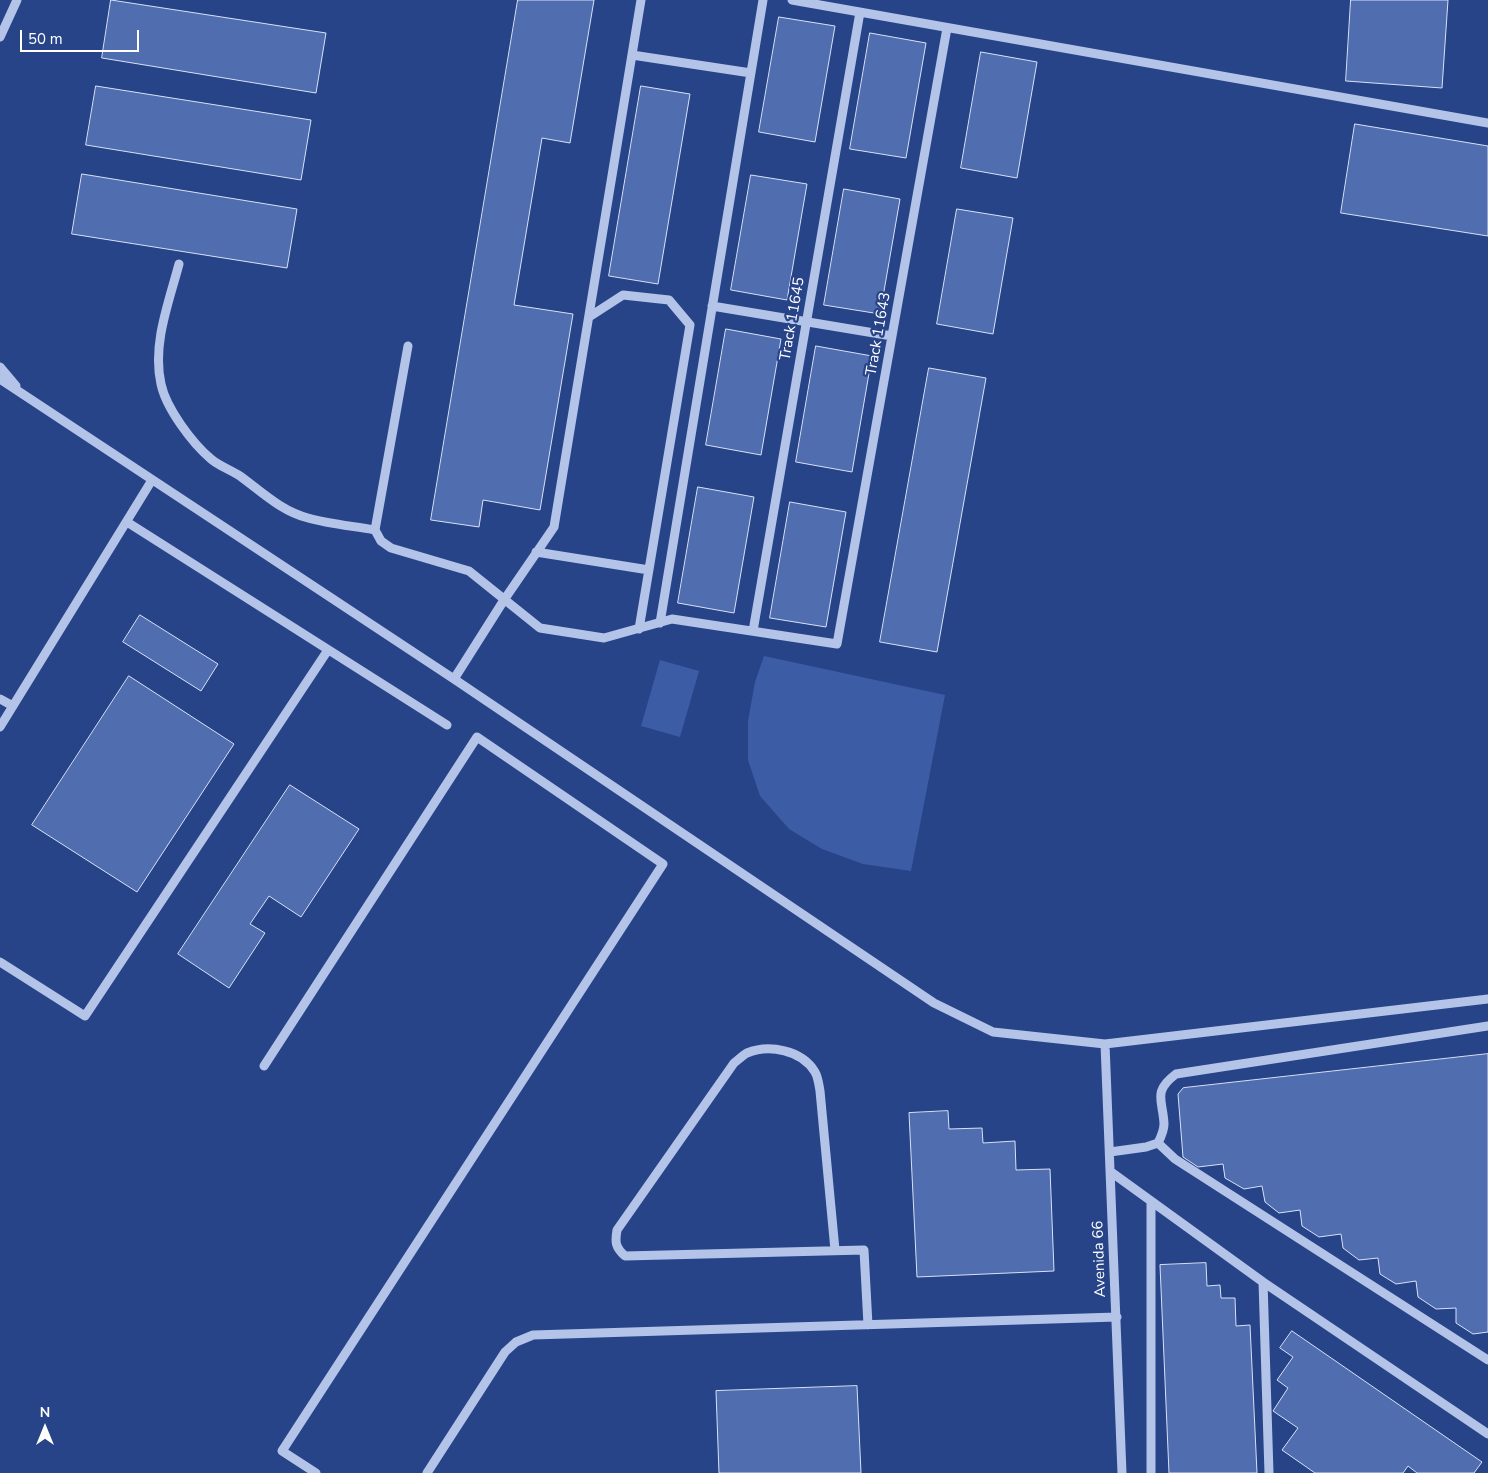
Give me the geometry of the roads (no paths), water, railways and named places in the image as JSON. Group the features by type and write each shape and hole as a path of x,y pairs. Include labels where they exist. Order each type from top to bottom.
{"street":[{"path":"0,37 17,0"},
{"path":"454,679 504,600 554,527 641,0"},
{"path":"660,623 763,0"},
{"path":"792,0 1488,122"},
{"name":"Track 11645","path":"753,631 860,12"},
{"name":"Track 11643","path":"753,631 837,644 948,28"},
{"path":"632,55 751,73"},
{"path":"179,264 159,340 158,359 161,384 169,406 193,440 211,460 239,476 285,510 308,518 375,530"},
{"path":"589,317 623,295 669,300 690,325 640,629"},
{"path":"712,306 892,336"},
{"path":"408,346 375,530 381,541 391,548 469,571 540,628 604,638 672,619 753,631"},
{"path":"0,368 24,395"},
{"path":"0,379 454,679 934,1003 993,1032 1106,1044 1488,999"},
{"path":"0,727 152,480"},
{"path":"127,522 447,725"},
{"path":"536,552 649,570"},
{"path":"0,962 85,1016 328,650"},
{"path":"0,699 13,706"},
{"path":"264,1066 477,738 663,864 282,1451 316,1473"},
{"path":"1110,1152 1146,1147 1158,1143 1163,1133 1164,1124 1160,1100 1161,1091 1166,1081 1176,1074 1488,1026"},
{"name":"Avenida 66","path":"1106,1044 1122,1473"},
{"path":"835,1250 820,1091 815,1072 806,1061 785,1050 763,1049 746,1054 734,1063 617,1230 615,1243 618,1250 625,1256 864,1250 868,1324"},
{"path":"1158,1143 1175,1159 1488,1360"},
{"path":"1111,1172 1263,1282 1488,1434"},
{"path":"1151,1201 1151,1473"},
{"path":"1263,1282 1269,1473"},
{"path":"426,1473 505,1352 516,1342 533,1335 1117,1317"}]}
